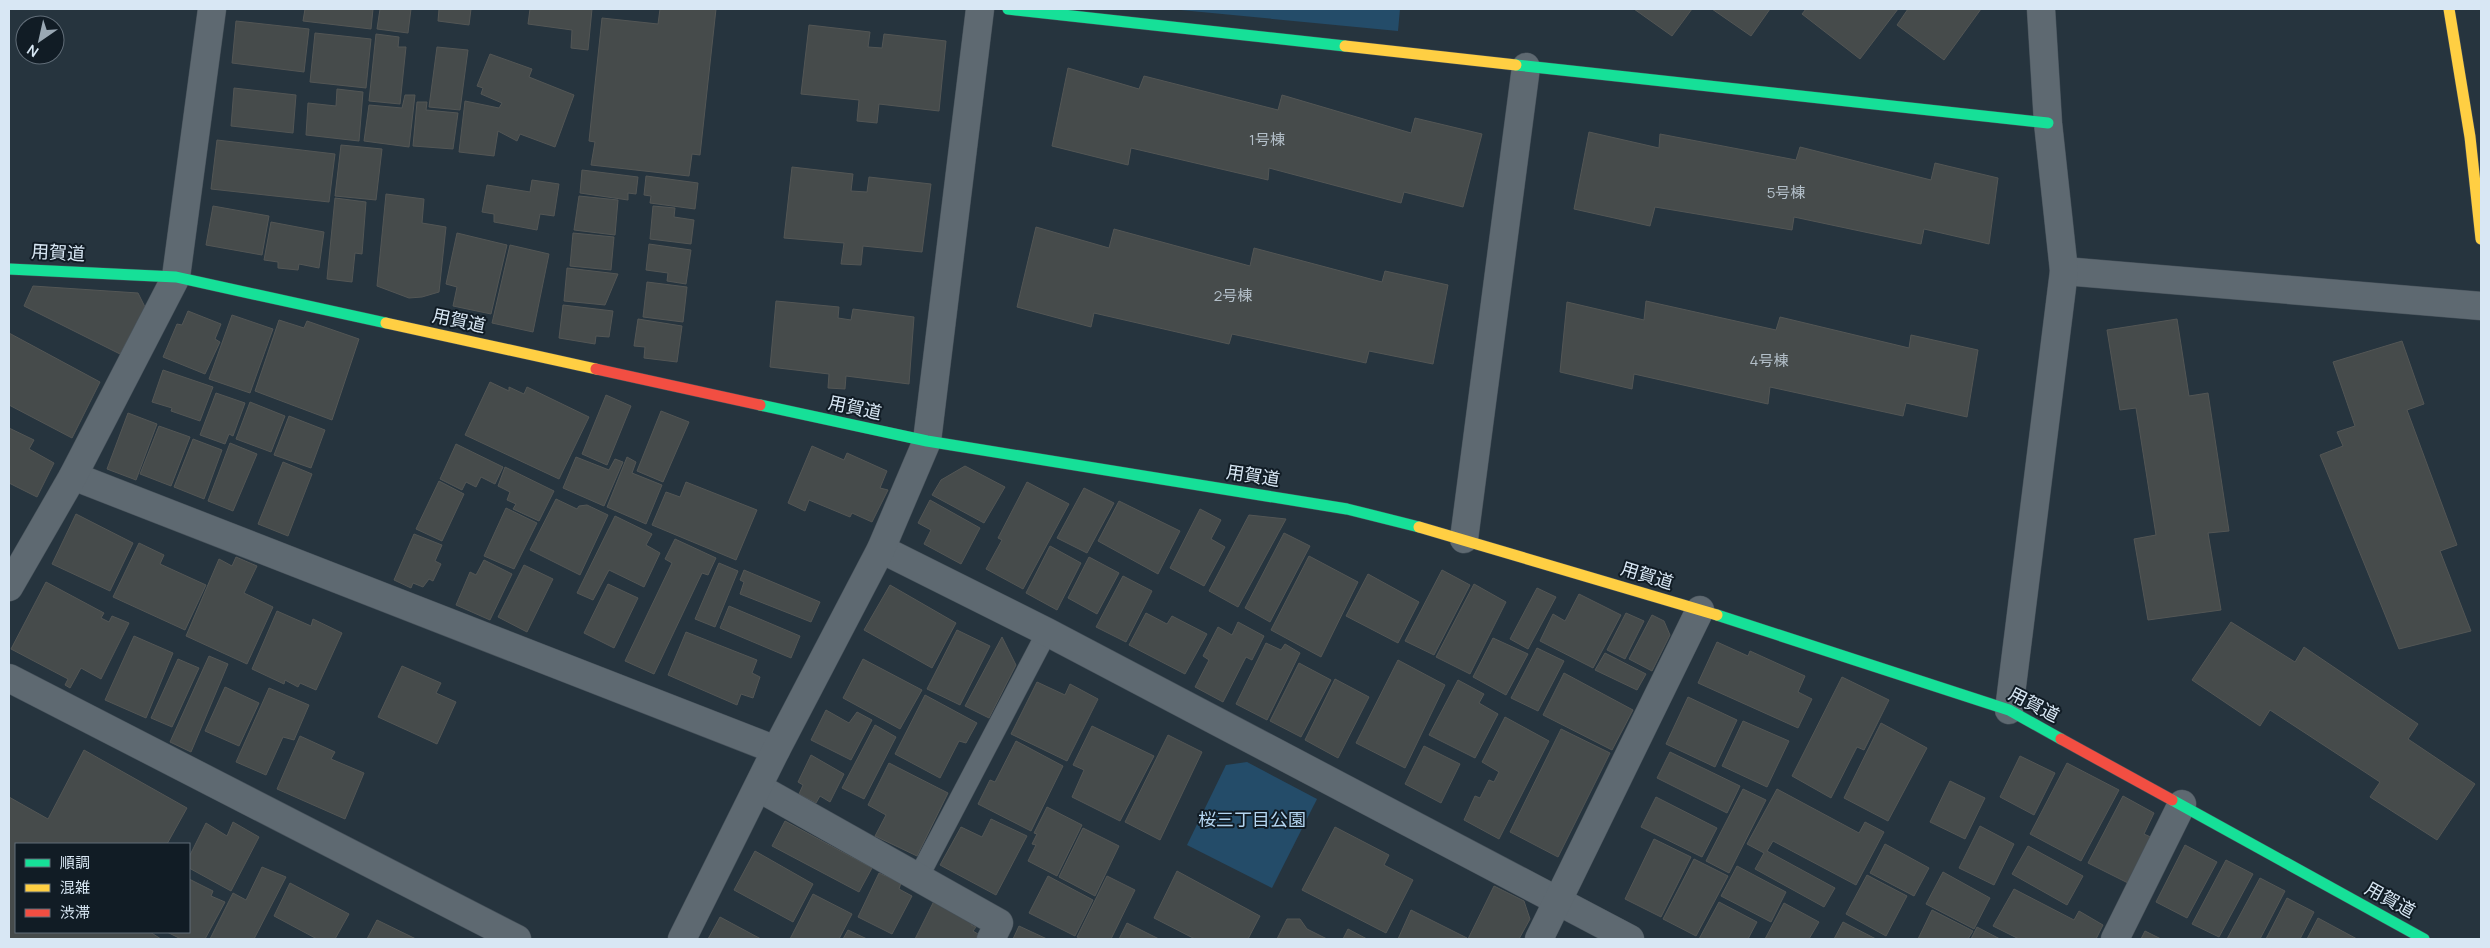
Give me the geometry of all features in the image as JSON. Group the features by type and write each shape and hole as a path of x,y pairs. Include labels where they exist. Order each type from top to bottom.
{"street":[{"path":"9,587 73,476 176,276 212,9"},
{"path":"682,939 759,788 776,750 880,549 927,441 980,9"},
{"path":"1008,9 2048,123"},
{"path":"2010,710 2064,271 2048,123 2041,9"},
{"path":"2449,9 2470,137 2481,239"},
{"path":"1464,540 1526,67"},
{"name":"用賀道","path":"9,269 176,276 927,441 1347,509 1464,540 1700,610 2010,710 2424,939"},
{"path":"2064,271 2481,306"},
{"path":"73,476 776,750"},
{"path":"880,549 1047,632 1630,939"},
{"path":"1539,939 1700,610"},
{"path":"9,678 517,939"},
{"path":"759,788 919,876 999,923 991,939"},
{"path":"2115,939 2182,804"}],"lane":[{"path":"919,876 1047,632"}],"green space":[{"path":"1170,9 1400,9 1398,31"},
{"name":"桜三丁目公園","path":"1247,762 1317,799 1272,888 1187,845 1226,765"}],"building":[{"path":"305,9 373,9 371,29 303,21"},
{"path":"380,9 411,9 408,33 377,29"},
{"path":"439,9 471,9 469,25 438,21"},
{"path":"530,9 592,9 588,50 571,48 572,30 528,24"},
{"path":"660,9 716,9 700,155 692,154 689,176 591,165 595,142 589,141 602,18 658,24"},
{"path":"1634,9 1692,9 1672,36"},
{"path":"1712,9 1770,9 1751,36"},
{"path":"1806,9 1898,9 1860,59 1802,14"},
{"path":"1908,9 1981,9 1944,60 1897,25"},
{"path":"236,21 309,29 304,72 232,63"},
{"path":"809,25 870,32 868,47 882,48 884,34 946,41 939,111 879,104 877,123 857,121 859,100 801,94"},
{"path":"315,33 371,39 366,88 310,82"},
{"path":"376,34 399,37 398,47 406,47 400,104 369,101"},
{"path":"437,47 468,50 460,110 429,107"},
{"path":"490,54 532,69 529,77 574,95 555,147 520,134 517,141 498,131 494,156 459,152 465,101 499,108 502,103 481,94 483,88 477,86"},
{"path":"1068,68 1139,89 1144,76 1278,110 1282,95 1411,133 1415,118 1482,134 1463,207 1404,192 1401,203 1269,168 1268,180 1131,148 1128,165 1052,146"},
{"path":"234,88 296,95 293,133 231,126"},
{"path":"337,89 363,92 359,141 306,135 308,103 336,106"},
{"path":"405,95 415,95 409,147 364,141 369,105 402,108"},
{"path":"417,102 427,102 426,110 458,113 453,149 413,146"},
{"path":"1589,132 1659,148 1660,134 1796,160 1800,147 1931,180 1935,163 1998,178 1989,244 1924,229 1921,244 1794,217 1792,230 1655,207 1650,226 1574,209"},
{"path":"217,140 335,154 329,202 211,189"},
{"path":"341,145 382,149 376,200 335,196"},
{"path":"792,167 853,174 851,191 867,192 869,177 931,184 922,252 863,246 861,265 841,264 844,243 784,238"},
{"path":"582,170 638,177 636,194 628,193 628,200 580,193"},
{"path":"646,176 698,183 695,209 650,203 651,196 644,195"},
{"path":"532,180 559,184 554,216 540,214 537,230 494,222 494,214 482,212 487,185 530,192"},
{"path":"386,194 424,199 422,223 446,227 439,292 422,297 409,298 377,286"},
{"path":"579,196 618,200 615,235 574,230"},
{"path":"335,198 366,202 362,254 355,253 352,282 327,279"},
{"path":"213,206 269,216 262,255 206,245"},
{"path":"653,206 675,208 674,217 694,220 691,244 650,239"},
{"path":"271,222 324,232 319,268 299,264 298,270 278,268 278,262 264,260"},
{"path":"1036,227 1109,248 1114,229 1250,266 1254,248 1382,282 1385,271 1448,285 1433,364 1369,351 1366,363 1232,334 1229,344 1094,313 1091,327 1017,307"},
{"path":"457,233 507,245 491,314 453,306 457,287 446,284"},
{"path":"573,233 614,237 611,270 570,266"},
{"path":"649,244 691,250 686,284 667,281 668,273 646,270"},
{"path":"510,245 549,254 533,332 492,323"},
{"path":"567,268 618,274 605,305 564,301"},
{"path":"647,282 687,287 683,322 643,317"},
{"path":"33,286 138,293 145,307 120,354 24,306"},
{"path":"776,301 839,307 838,318 851,320 853,309 914,317 909,384 846,376 845,389 828,388 829,374 770,367"},
{"path":"1646,301 1776,330 1780,317 1909,348 1911,335 1978,350 1967,417 1906,403 1903,416 1770,387 1768,404 1634,374 1632,389 1560,372 1567,302 1644,320"},
{"path":"563,305 613,311 609,337 596,336 595,344 559,338"},
{"path":"188,311 221,324 215,339 220,342 205,374 163,357 177,324 182,325"},
{"path":"232,315 273,329 250,393 209,379"},
{"path":"638,319 682,326 677,362 644,358 645,347 634,346"},
{"path":"2177,319 2189,396 2208,393 2229,531 2208,533 2221,610 2148,620 2134,539 2156,535 2136,408 2120,410 2107,330"},
{"path":"279,320 304,328 307,321 359,339 332,420 255,391"},
{"path":"9,333 100,382 72,438 9,405"},
{"path":"2402,341 2424,404 2407,410 2457,545 2440,551 2471,631 2399,649 2320,455 2343,446 2337,432 2355,426 2333,362"},
{"path":"163,370 213,387 200,421 171,411 172,408 152,402"},
{"path":"490,382 509,391 509,387 524,394 527,387 589,417 559,479 465,435"},
{"path":"216,393 245,403 233,436 229,434 225,444 200,435"},
{"path":"606,395 631,406 607,465 582,454"},
{"path":"250,402 285,416 271,452 236,439"},
{"path":"661,411 689,422 663,482 637,471"},
{"path":"128,413 157,424 136,480 107,469"},
{"path":"289,416 325,430 311,468 274,455"},
{"path":"159,426 190,437 171,486 140,474"},
{"path":"9,428 34,440 29,449 54,463 37,497 9,483"},
{"path":"193,439 222,450 204,499 174,487"},
{"path":"230,443 257,454 233,511 208,501"},
{"path":"456,444 503,467 495,484 481,477 476,487 466,482 462,490 440,479"},
{"path":"812,446 844,460 847,453 887,471 880,488 888,490 872,522 852,513 850,517 809,500 805,511 788,503"},
{"path":"576,457 609,470 615,459 623,462 604,506 563,488"},
{"path":"627,457 636,462 632,473 662,485 646,524 607,507"},
{"path":"283,462 312,474 288,536 258,524"},
{"path":"965,466 1005,487 984,523 932,495 941,480"},
{"path":"505,467 554,491 539,521 513,509 516,504 507,500 510,492 498,486"},
{"path":"439,481 464,494 442,541 416,529"},
{"path":"686,482 757,510 736,560 652,525 666,492 680,497"},
{"path":"1027,482 1069,504 1023,589 986,569 1002,540 998,538"},
{"path":"1084,488 1114,503 1087,553 1057,538"},
{"path":"556,499 577,509 579,506 587,505 608,515 580,575 530,550"},
{"path":"930,500 980,528 961,564 924,544 931,530 918,523"},
{"path":"1119,501 1180,531 1158,574 1098,541"},
{"path":"506,508 537,523 514,569 484,556"},
{"path":"1200,509 1221,520 1211,539 1225,547 1204,586 1170,568"},
{"path":"76,514 133,543 110,591 52,564"},
{"path":"1249,515 1286,519 1238,607 1209,591"},
{"path":"615,516 652,534 646,545 660,553 644,587 609,570 593,600 577,593"},
{"path":"1284,533 1310,546 1270,622 1245,608"},
{"path":"414,534 442,545 435,561 441,564 433,581 429,579 423,587 413,583 411,588 394,580"},
{"path":"675,539 716,558 708,575 702,573 654,674 625,661 672,563 665,559"},
{"path":"139,543 164,555 160,564 206,585 185,630 113,597"},
{"path":"1050,546 1081,563 1057,610 1026,593"},
{"path":"1309,556 1358,582 1321,657 1271,630"},
{"path":"236,557 257,566 244,593 273,607 247,664 186,636 219,559 232,566"},
{"path":"1089,557 1119,573 1097,614 1068,598"},
{"path":"484,560 512,574 490,620 456,605 470,572 476,575"},
{"path":"719,563 738,571 715,627 695,619"},
{"path":"524,565 553,579 527,632 498,617"},
{"path":"744,570 820,602 811,622 740,594 744,582 740,580"},
{"path":"1442,570 1470,585 1434,655 1405,641"},
{"path":"1368,574 1419,602 1398,643 1346,616"},
{"path":"1123,576 1152,591 1126,642 1096,627"},
{"path":"46,582 104,613 101,618 109,622 112,616 129,623 101,679 81,668 70,688 65,685 68,679 11,649"},
{"path":"608,584 638,598 614,648 584,633"},
{"path":"1474,584 1506,602 1470,674 1436,657"},
{"path":"890,585 956,623 932,668 864,630"},
{"path":"1537,588 1556,597 1528,649 1510,639"},
{"path":"1579,594 1621,615 1593,668 1540,641 1553,614 1565,621"},
{"path":"729,606 800,636 791,658 720,628"},
{"path":"277,611 311,626 313,619 342,633 316,690 300,683 298,687 285,680 284,684 252,669"},
{"path":"1146,613 1167,624 1172,616 1207,634 1185,674 1129,645"},
{"path":"1626,613 1644,621 1625,659 1607,650"},
{"path":"1652,615 1664,621 1670,635 1652,671 1629,659"},
{"path":"1238,622 1264,636 1252,660 1246,657 1223,702 1195,687 1209,660 1203,656 1218,627 1232,635"},
{"path":"2231,622 2295,662 2304,647 2418,724 2408,739 2475,784 2437,840 2370,797 2380,782 2270,710 2260,726 2192,680"},
{"path":"957,630 990,646 960,705 927,689"},
{"path":"686,632 757,660 752,673 760,677 753,698 741,694 737,705 668,675"},
{"path":"134,636 173,653 146,718 105,700"},
{"path":"1002,637 1016,665 989,718 965,706"},
{"path":"1493,638 1528,654 1506,695 1473,677"},
{"path":"1717,642 1748,656 1750,651 1805,676 1798,692 1812,699 1798,728 1698,683"},
{"path":"1266,643 1281,650 1285,644 1300,653 1267,720 1236,704"},
{"path":"1537,648 1564,661 1538,711 1511,698"},
{"path":"1605,653 1646,674 1637,690 1595,670"},
{"path":"209,656 228,664 191,752 170,742"},
{"path":"178,659 199,668 172,727 151,718"},
{"path":"863,659 922,690 900,729 843,698"},
{"path":"1398,660 1445,685 1405,768 1356,743"},
{"path":"1299,663 1331,680 1301,737 1270,721"},
{"path":"402,666 441,683 436,693 456,702 437,744 378,717"},
{"path":"1564,673 1633,710 1612,750 1543,715"},
{"path":"1842,677 1889,700 1864,750 1857,747 1831,798 1792,776"},
{"path":"1335,679 1369,697 1338,758 1305,740"},
{"path":"1458,680 1484,694 1479,703 1498,714 1475,758 1429,735"},
{"path":"1037,682 1065,695 1070,684 1098,699 1067,761 1011,734"},
{"path":"225,687 259,703 239,746 205,731"},
{"path":"269,688 309,705 294,740 283,737 266,775 236,762"},
{"path":"925,695 977,723 966,743 959,741 940,778 895,754"},
{"path":"1688,697 1737,720 1715,767 1666,744"},
{"path":"826,710 849,723 857,712 872,720 851,760 811,740"},
{"path":"1505,717 1549,741 1499,839 1464,820 1475,796 1480,798 1489,780 1494,782 1499,772 1482,762"},
{"path":"1743,721 1789,741 1767,787 1722,766"},
{"path":"1881,723 1927,748 1888,821 1844,798"},
{"path":"875,725 896,737 864,799 842,788"},
{"path":"1092,726 1154,756 1120,821 1072,797 1084,770 1073,765"},
{"path":"1561,729 1610,753 1558,857 1510,832"},
{"path":"1168,735 1202,752 1160,840 1125,822"},
{"path":"300,736 335,752 331,759 364,773 345,819 277,789"},
{"path":"1016,741 1063,766 1031,831 978,804 990,780 995,782"},
{"path":"1424,746 1460,764 1441,803 1405,784"},
{"path":"84,750 187,808 168,843 15,843 15,933 152,933 161,939 9,939 9,797 48,819"},
{"path":"1670,752 1740,786 1727,813 1657,778"},
{"path":"811,755 844,774 830,802 820,796 816,803 799,794 803,785 798,782"},
{"path":"2020,756 2055,773 2034,815 2000,797"},
{"path":"889,763 948,793 917,856 875,836 886,815 868,805"},
{"path":"2067,763 2119,790 2081,861 2030,834"},
{"path":"1950,781 1985,798 1965,839 1930,822"},
{"path":"1743,789 1766,800 1729,873 1706,861"},
{"path":"1777,789 1859,833 1865,822 1884,832 1856,885 1773,841 1767,851 1835,888 1824,907 1755,869 1764,853 1747,844"},
{"path":"2123,796 2154,813 2144,834 2155,839 2132,885 2088,863"},
{"path":"1656,797 1717,828 1702,857 1641,827"},
{"path":"1047,807 1082,825 1057,876 1028,861 1036,845 1032,844 1037,834 1034,833"},
{"path":"991,819 1027,836 996,895 940,865 961,827 982,837"},
{"path":"785,821 872,868 859,892 772,846"},
{"path":"233,822 259,837 231,891 190,869 190,855 206,823 227,836"},
{"path":"1980,826 2014,844 1994,885 1959,868"},
{"path":"1335,827 1389,855 1384,865 1413,880 1386,933 1302,890"},
{"path":"1083,828 1119,846 1095,896 1059,877"},
{"path":"1654,839 1691,857 1661,917 1625,899"},
{"path":"1885,844 1929,868 1914,896 1870,873"},
{"path":"2185,845 2217,862 2187,918 2156,902"},
{"path":"2028,846 2083,876 2067,905 2012,874"},
{"path":"755,851 813,884 793,922 734,890"},
{"path":"1694,859 1728,876 1696,936 1663,919"},
{"path":"2226,860 2253,874 2219,937 2192,924"},
{"path":"1737,866 1786,892 1771,922 1721,896"},
{"path":"262,867 286,877 254,939 210,939 233,893 246,900"},
{"path":"1177,871 1260,916 1248,939 1195,939 1154,918"},
{"path":"1943,872 1990,898 1974,929 1926,904"},
{"path":"879,873 901,883 899,889 912,896 892,934 858,917"},
{"path":"1867,875 1907,896 1886,936 1846,914"},
{"path":"1048,876 1093,900 1075,936 1029,913"},
{"path":"1107,876 1135,890 1111,939 1081,939 1077,937"},
{"path":"2260,878 2285,891 2260,939 2227,939"},
{"path":"190,880 213,891 211,896 225,902 205,939 181,939 169,933 190,933"},
{"path":"290,883 349,914 335,939 317,939 274,916"},
{"path":"1494,886 1524,901 1530,919 1519,939 1468,939"},
{"path":"2014,889 2074,920 2079,911 2103,925 2096,939 2019,939 1993,926"},
{"path":"813,894 852,914 839,939 790,939"},
{"path":"2287,898 2314,912 2300,939 2266,939"},
{"path":"935,899 974,919 971,925 976,927 973,931 978,934 976,939 915,939"},
{"path":"1719,902 1757,922 1748,939 1699,939"},
{"path":"1784,903 1819,922 1809,939 1765,939"},
{"path":"1411,910 1467,938 1398,939"},
{"path":"1932,910 1973,931 1968,939 1918,939"},
{"path":"720,917 761,939 708,939"},
{"path":"2318,918 2357,939 2307,939"},
{"path":"1287,919 1300,919 1307,929 1327,939 1277,939"},
{"path":"377,920 416,939 367,939"},
{"path":"1843,922 1876,939 1834,939"},
{"path":"1127,923 1159,939 1119,939"},
{"path":"1019,926 1047,939 1013,939"},
{"path":"1977,927 2000,939 1971,939"},
{"path":"1348,929 1367,939 1343,939"},
{"path":"848,930 867,939 843,939"},
{"path":"2145,931 2161,939 2141,939"}],"traffic: fast":[{"path":"1008,9 1345,46"},
{"path":"1516,65 2048,123"},
{"path":"9,269 176,277 386,323"},
{"path":"760,405 927,441 1347,509 1419,527"},
{"path":"1717,615 2009,710 2061,739"},
{"path":"2172,800 2424,939"}],"traffic: slow":[{"path":"2449,9 2470,137 2481,239"},
{"path":"1345,46 1516,65"},
{"path":"386,323 596,369"},
{"path":"1419,527 1717,615"}],"traffic: jam":[{"path":"596,369 760,405"},
{"path":"2061,739 2172,800"}]}
